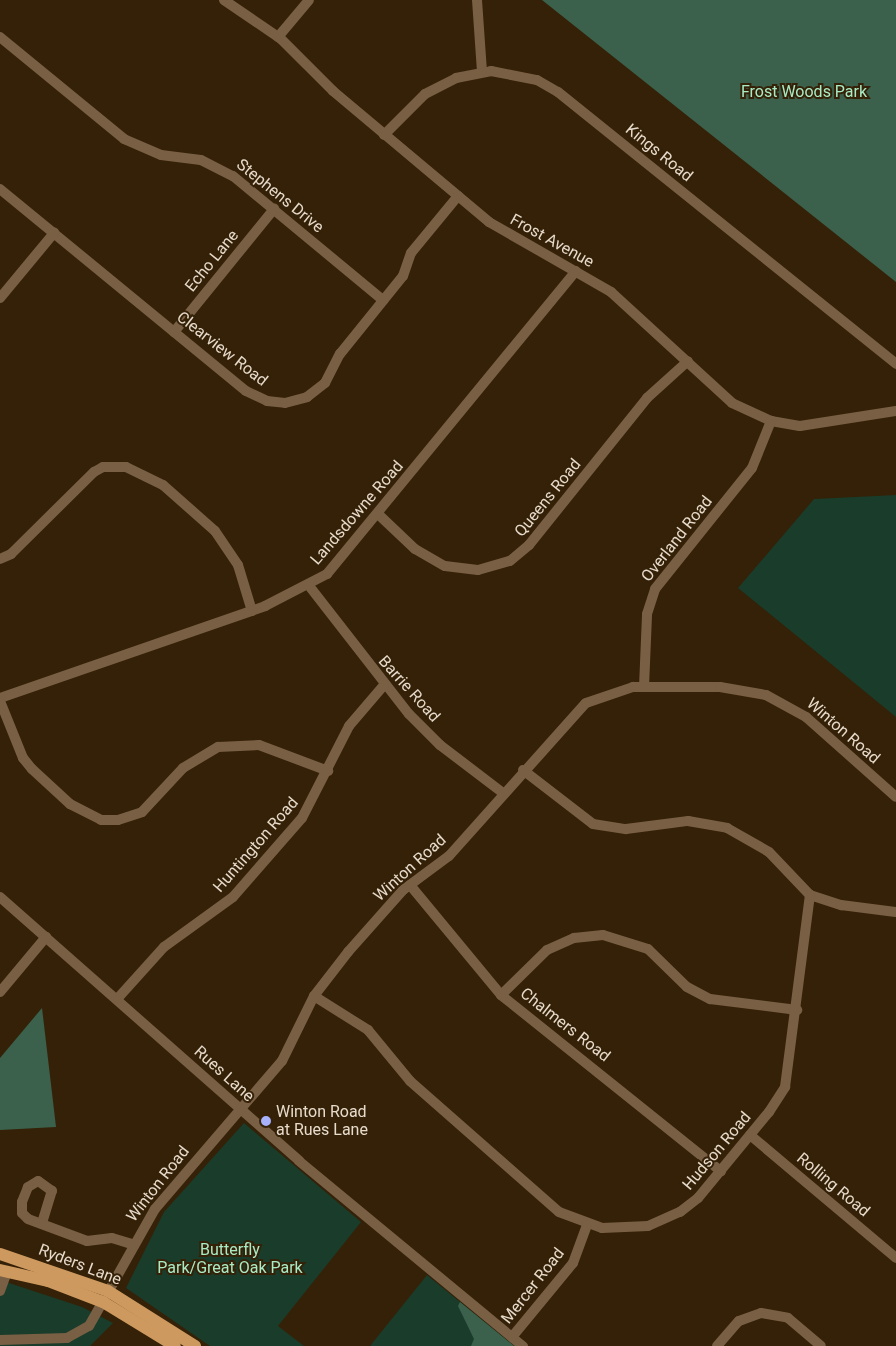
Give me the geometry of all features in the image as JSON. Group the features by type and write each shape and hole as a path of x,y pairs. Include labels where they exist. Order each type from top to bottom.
{"main road":[{"name":"Ryders Lane","path":"0,1254 105,1296 195,1346"},
{"name":"Ryders Lane","path":"3,1271 105,1296 175,1346"}],"street":[{"name":"Frost Avenue","path":"224,0 278,37 384,134 506,234 576,270 610,292 688,361 726,399 771,421 815,426 896,411"},
{"path":"278,37 309,0"},
{"path":"477,0 482,72"},
{"name":"Stephens Drive","path":"2,43 124,139 160,155 213,164 274,210 383,300"},
{"name":"Kings Road","path":"384,134 434,88 482,72 526,76 558,92 896,364"},
{"name":"Clearview Road","path":"0,189 251,394 273,403 290,403 321,387 340,354 403,276 412,253 458,196"},
{"name":"Echo Lane","path":"174,332 274,210"},
{"path":"0,298 54,233"},
{"name":"Landsdowne Road","path":"0,699 252,611 310,587 346,555 576,270"},
{"name":"Queens Road","path":"378,514 415,549 446,566 478,570 510,561 529,545 647,398 688,361"},
{"name":"Overland Road","path":"644,687 646,614 655,589 752,468 771,421"},
{"path":"0,559 11,554 94,472 103,467 126,467 163,485 215,531 238,565 252,611"},
{"name":"Barrie Road","path":"310,587 384,685 440,745 503,793"},
{"name":"Huntington Road","path":"118,998 164,947 233,897 302,818 328,771 349,726 384,685"},
{"name":"Winton Road","path":"0,1340 43,1344 82,1333 105,1296 132,1244 155,1209 294,1044 314,996 410,885 449,856 523,770 586,703 614,690 644,687 736,688 780,701 806,717 896,797"},
{"path":"0,699 23,758 32,769 70,804 101,820 118,820 142,812 183,768 218,747 259,745 328,771"},
{"path":"523,770 578,816 601,826 626,829 688,820 748,837 805,884 810,895 841,905 896,912"},
{"name":"Chalmers Road","path":"410,885 502,995 721,1171"},
{"name":"Hudson Road","path":"314,996 368,1030 410,1081 550,1205 587,1225 625,1230 660,1222 690,1205 750,1136 785,1087 797,1010 810,895"},
{"name":"Rues Lane","path":"0,897 118,998 239,1109 523,1346"},
{"path":"502,995 547,950 574,938 603,935 648,949 687,987 710,999 797,1010"},
{"path":"0,992 46,937"},
{"name":"Rolling Road","path":"750,1136 896,1258"},
{"path":"42,1224 88,1241 112,1238 132,1244"},
{"name":"Mercer Road","path":"512,1337 573,1263 587,1225"},
{"path":"0,1291 3,1271"},
{"path":"717,1346 732,1327 752,1314 770,1312 794,1322 821,1346"}],"green space":[{"name":"Frost Woods Park","path":"542,0 896,0 896,282"},
{"path":"896,495 896,717 738,588 814,499"},
{"path":"42,1008 56,1127 0,1130 0,1058"},
{"name":"Butterfly Park/Great Oak Park","path":"244,1123 361,1222 278,1326 304,1346 210,1346 126,1288 164,1212"},
{"path":"427,1275 514,1346 370,1346"},
{"path":"0,1280 82,1307 113,1323 90,1346 0,1346"},
{"path":"460,1302 514,1346 471,1346 474,1339 458,1306"}],"place":[{"name":"Winton Road at Rues Lane","path":"266,1121"}]}
